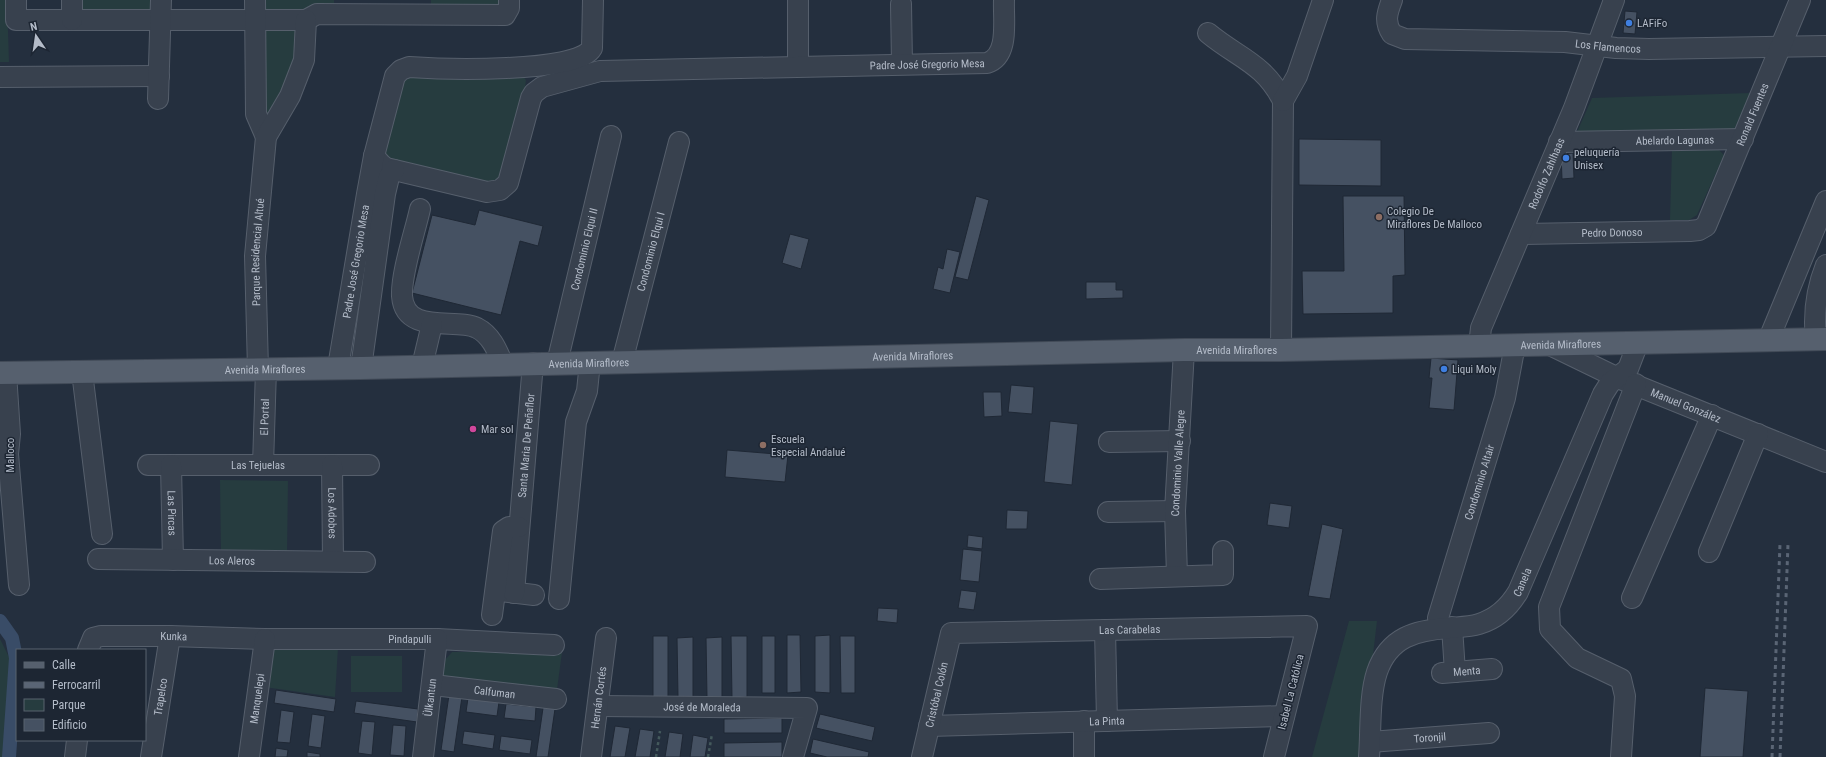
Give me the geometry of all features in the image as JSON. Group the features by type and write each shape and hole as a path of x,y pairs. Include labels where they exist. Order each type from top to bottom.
{"main road":[{"name":"Avenida Miraflores","path":"3,374 338,367 362,368 1184,350 1281,350 1821,340"}],"street":[{"path":"16,0 16,20 306,20 317,14 342,7 428,7 505,15 509,8 509,0"},
{"path":"72,0 72,20"},
{"path":"158,99 161,0"},
{"path":"255,0 256,114 266,137"},
{"path":"593,0 592,48 587,54 600,71"},
{"path":"798,0 798,66"},
{"name":"Padre José Gregorio Mesa","path":"531,98 542,87 600,71 902,64 975,64 994,61 999,56 1003,46 1004,0"},
{"path":"1283,100 1296,76 1323,0"},
{"name":"Los Flamencos","path":"1392,0 1386,20 1387,26 1392,34 1405,39 1565,42 1598,46 1649,49 1826,46"},
{"name":"Rodolfo Zahlhaas","path":"1479,346 1481,328 1598,46 1614,0"},
{"name":"Ronald Fuentes","path":"1703,228 1710,220 1800,0"},
{"path":"901,4 902,64"},
{"path":"266,137 290,96 304,60 306,20"},
{"path":"1208,33 1219,43 1253,63 1266,74 1276,86 1283,100 1281,350"},
{"name":"Padre José Gregorio Mesa","path":"338,367 374,156 395,76 401,70 409,67 523,68 560,63 587,54"},
{"path":"374,156 381,164 394,170 487,192 500,190 505,186 509,178 531,98 530,78 523,68"},
{"path":"0,78 159,76"},
{"name":"Condominio Elqui II","path":"557,363 611,136"},
{"name":"Parque Residencial Altué","path":"259,369 255,256 266,137"},
{"name":"Abelardo Lagunas","path":"1559,142 1743,139"},
{"name":"Condominio Elqui I","path":"622,362 679,142"},
{"name":"Padre José Gregorio Mesa","path":"362,368 386,194 389,177 394,170"},
{"path":"1768,341 1826,202"},
{"path":"420,209 402,283 402,297 405,306 410,314 432,324 464,324 476,327 486,335 496,348 503,364"},
{"name":"Pedro Donoso","path":"1521,234 1690,231 1703,228"},
{"path":"1821,340 1814,325 1816,299 1826,265"},
{"path":"422,366 432,324"},
{"name":"Canela","path":"1370,750 1375,682 1385,657 1395,645 1408,636 1445,623 1469,626 1489,620 1498,615 1512,601 1518,592 1603,394 1610,383 1627,381 1630,365 1638,343"},
{"name":"Manuel González","path":"1548,344 1627,381 1826,462"},
{"name":"Condominio Altair","path":"1445,623 1505,398 1515,345"},
{"name":"Condominio Valle Alegre","path":"1177,576 1174,511 1180,441 1184,350"},
{"path":"559,599 576,422 587,391 590,362"},
{"name":"Santa Maria De Peñaflor","path":"492,614 505,592 519,527 533,364"},
{"name":"El Portal","path":"257,465 259,369"},
{"path":"82,372 102,534"},
{"name":"Malloco","path":"3,374 10,434 8,454 19,585"},
{"path":"1621,757 1625,696 1621,679 1577,658 1550,629 1548,607 1627,381"},
{"path":"1632,598 1712,415"},
{"path":"1709,552 1758,434"},
{"path":"1109,442 1180,441"},
{"name":"Las Tejuelas","path":"148,465 369,465"},
{"name":"Las Pircas","path":"171,465 173,560"},
{"name":"Los Adobes","path":"332,465 333,561"},
{"path":"1108,512 1174,511"},
{"path":"1100,578 1223,575 1223,551"},
{"name":"Los Aleros","path":"98,559 365,562"},
{"path":"505,592 534,595"},
{"name":"Menta","path":"1445,623 1448,672 1492,669"},
{"name":"Las Carabelas","path":"951,633 1307,626"},
{"name":"Isabel La Católica","path":"1274,757 1307,626"},
{"path":"1105,630 1107,721"},
{"name":"Cristóbal Colón","path":"922,757 951,633"},
{"name":"Kunka","path":"88,649 93,638 101,636 170,636 265,639"},
{"name":"Trapelco","path":"151,757 170,636"},
{"name":"Hernán Cortés","path":"591,757 606,638"},
{"name":"Pindapulli","path":"265,639 437,639 554,645"},
{"name":"Manquelepi","path":"249,757 265,639"},
{"name":"Ülkantun","path":"424,757 437,639"},
{"name":"Calfuman","path":"433,685 556,699"},
{"name":"José de Moraleda","path":"598,706 807,708 793,757"},
{"name":"La Pinta","path":"929,726 1284,716"},
{"path":"1084,721 1084,757"},
{"name":"Toronjil","path":"1370,750 1489,733"},
{"path":"75,757 77,741"}],"path":[{"path":"656,757 660,731"},
{"path":"708,757 712,734"}],"green space":[{"path":"0,0 7,0 9,62 0,62"},
{"path":"81,0 151,0 151,13 81,13"},
{"path":"264,0 334,0 334,12 263,12"},
{"path":"431,0 501,0 501,13 431,13"},
{"path":"292,25 301,32 286,91 265,118 262,31"},
{"path":"522,75 526,80 525,88 504,175 497,184 389,160 383,150 405,77"},
{"path":"1751,93 1734,130 1577,132 1592,98"},
{"path":"1672,148 1718,149 1724,155 1697,215 1689,220 1670,220"},
{"path":"220,480 288,481 287,556 221,554"},
{"path":"1349,621 1377,621 1361,757 1312,757"},
{"path":"0,639 10,659 3,757 0,757"},
{"path":"270,648 338,648 335,697 264,687"},
{"path":"452,652 562,652 556,697 441,684 445,660"},
{"path":"351,656 402,656 402,692 351,692"}],"building":[{"path":"1625,11 1637,12 1635,34 1623,33"},
{"path":"1299,139 1381,140 1381,186 1299,185"},
{"path":"1573,153 1574,178 1562,179 1561,154"},
{"path":"976,196 989,200 968,280 955,277"},
{"path":"1343,196 1404,196 1405,275 1393,276 1393,313 1303,314 1302,271 1344,271"},
{"path":"479,210 543,226 538,246 520,241 501,315 412,293 432,215 475,225"},
{"path":"790,234 809,239 801,269 782,263"},
{"path":"947,249 960,252 950,293 933,289 938,267 943,269"},
{"path":"1086,282 1116,282 1116,290 1123,290 1123,298 1086,299"},
{"path":"1431,358 1458,360 1454,410 1429,408 1432,378 1429,378"},
{"path":"1011,385 1034,387 1032,414 1008,412"},
{"path":"983,392 1001,392 1002,416 984,417"},
{"path":"1050,421 1078,424 1072,485 1044,482"},
{"path":"727,450 788,455 785,482 725,477"},
{"path":"1270,503 1292,506 1289,528 1267,525"},
{"path":"1007,510 1028,511 1027,529 1006,529"},
{"path":"1322,524 1343,529 1330,599 1308,596"},
{"path":"968,535 983,537 982,549 967,547"},
{"path":"963,549 982,551 979,582 960,580"},
{"path":"961,590 977,592 974,610 958,608"},
{"path":"878,608 898,609 897,623 877,621"},
{"path":"787,635 800,635 801,692 787,693"},
{"path":"830,635 830,693 815,692 815,636"},
{"path":"653,636 668,636 668,697 653,697"},
{"path":"731,636 747,636 747,697 732,698"},
{"path":"762,636 775,636 775,693 762,693"},
{"path":"840,636 855,636 855,693 841,693"},
{"path":"693,637 693,697 678,697 677,638"},
{"path":"722,637 722,697 707,698 706,638"},
{"path":"450,688 463,690 454,752 441,750"},
{"path":"1705,688 1748,691 1743,757 1700,757"},
{"path":"276,690 336,699 334,712 274,703"},
{"path":"468,698 499,702 497,716 466,712"},
{"path":"356,701 418,709 417,722 354,713"},
{"path":"544,701 556,702 548,757 536,757"},
{"path":"506,704 536,707 535,721 504,718"},
{"path":"281,710 294,712 290,743 277,742"},
{"path":"312,714 325,716 321,748 308,746"},
{"path":"820,714 875,727 872,741 816,728"},
{"path":"782,718 782,733 724,733 724,719"},
{"path":"362,721 375,722 372,755 358,753"},
{"path":"393,725 406,726 404,756 390,755"},
{"path":"615,726 630,728 625,757 610,757"},
{"path":"640,729 654,731 650,757 635,757"},
{"path":"464,731 495,735 493,749 462,744"},
{"path":"669,732 683,734 680,757 665,757"},
{"path":"693,735 708,738 705,757 690,757"},
{"path":"501,736 532,740 530,754 499,750"},
{"path":"813,739 869,752 868,757 827,757 810,753"},
{"path":"782,742 782,757 724,757 724,743"},
{"path":"276,748 288,750 287,757 275,757"},
{"path":"307,752 320,754 320,757 307,757"}],"waterway":[{"path":"0,621 12,638 16,658 9,757"}],"railway":[{"path":"1772,757 1780,544"},
{"path":"1780,757 1788,544"}],"place":[{"name":"LAFiFo","path":"1629,23"},
{"name":"peluquería Unisex","path":"1566,158"},
{"name":"Colegio De Miraflores De Malloco","path":"1379,217"},
{"name":"Liqui Moly","path":"1444,369"},
{"name":"Mar sol","path":"473,429"},
{"name":"Escuela Especial Andalué","path":"763,445"}]}
